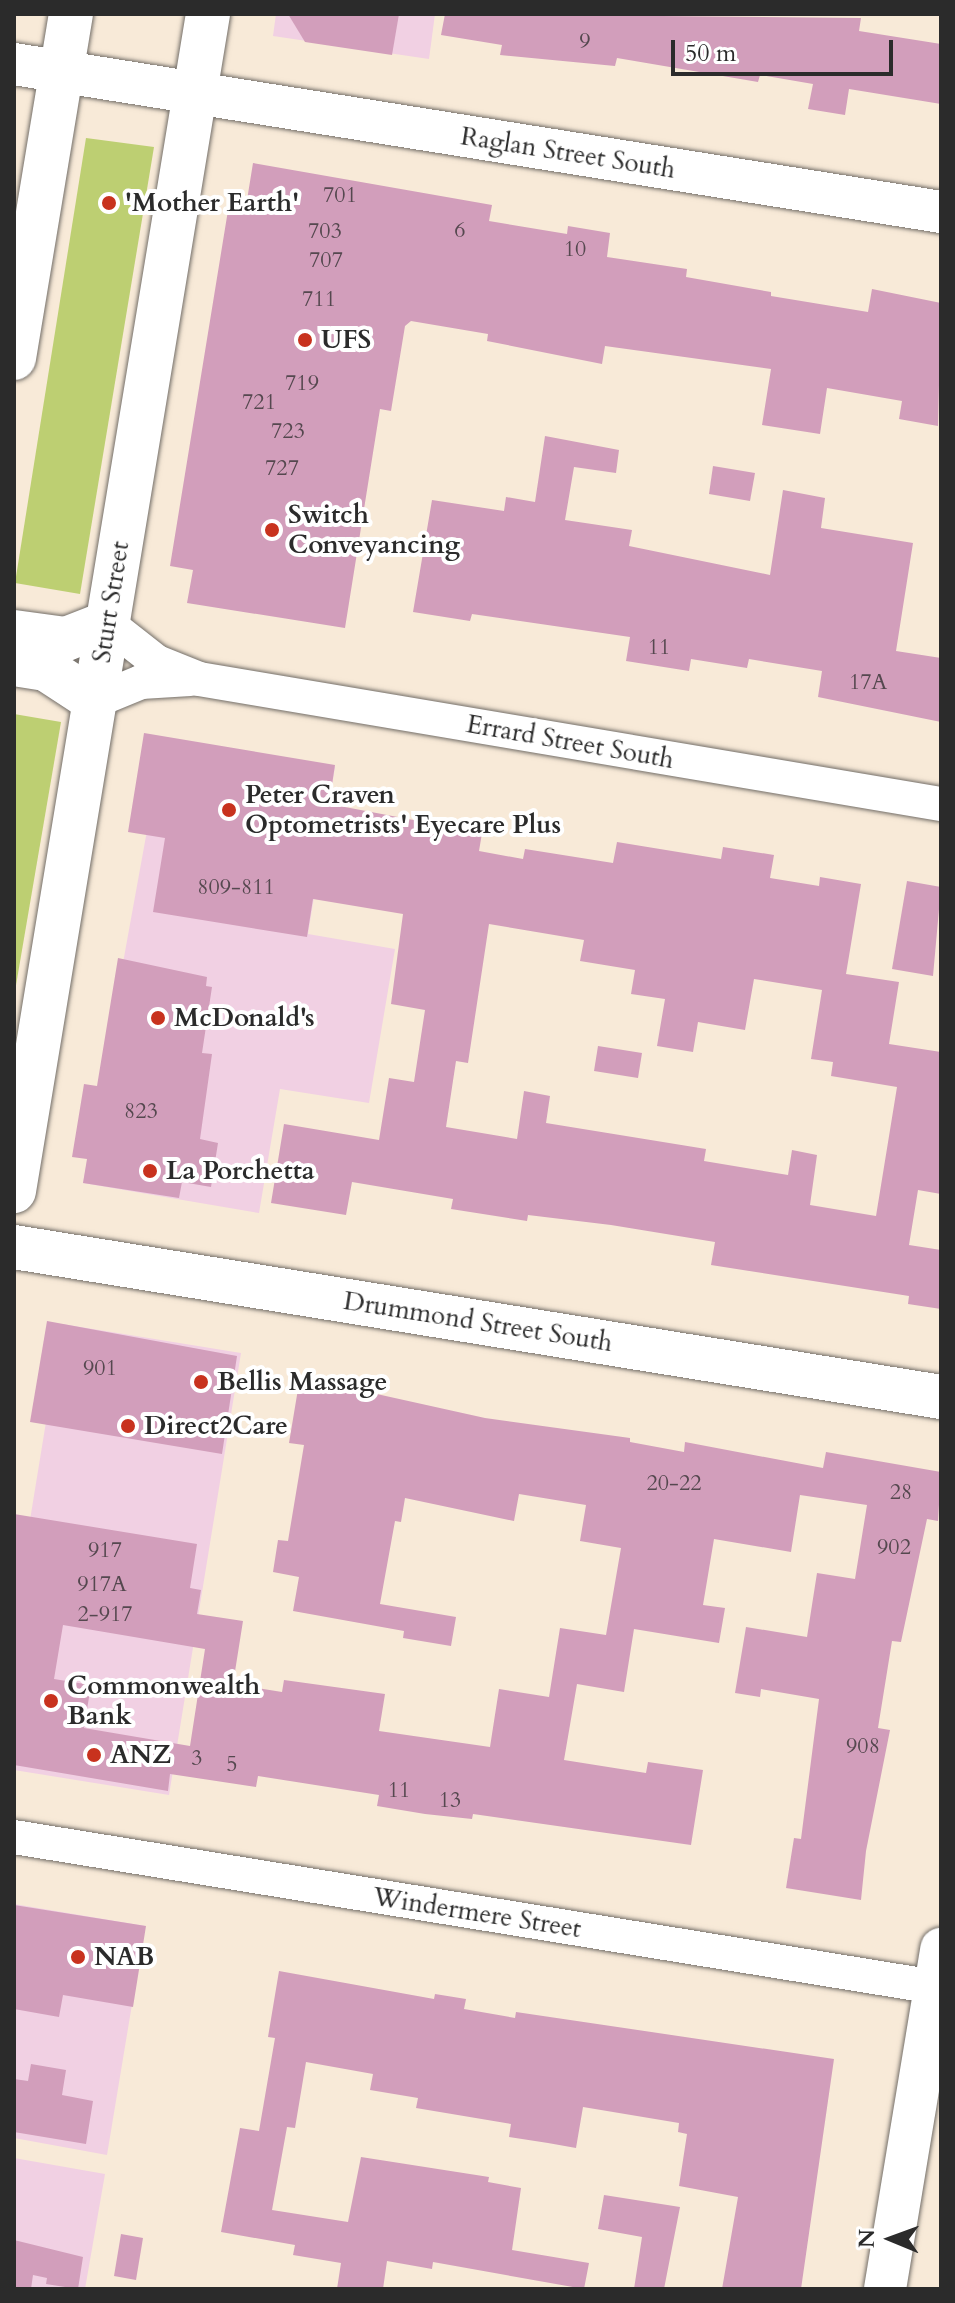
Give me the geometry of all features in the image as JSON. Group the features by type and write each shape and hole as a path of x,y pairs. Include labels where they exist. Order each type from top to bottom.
{"main road":[{"path":"14,358 71,14"},
{"name":"Sturt Street","path":"14,1191 208,14"},
{"path":"14,632 66,639 107,623"},
{"path":"14,664 46,669 95,701"},
{"name":"Drummond Street South","path":"14,1247 941,1397"}],"street":[{"name":"Raglan Street South","path":"14,64 941,212"},
{"name":"Errard Street South","path":"107,623 157,662 199,679 941,804"},
{"name":"Errard Street South","path":"95,701 141,682 199,679"},
{"name":"Windermere Street","path":"14,1837 939,1975"},
{"path":"885,2289 939,1975"}],"shaded area":[{"path":"276,14 435,14 429,59 273,36"},
{"path":"164,737 335,767 308,934 395,949 369,1103 280,1089 259,1213 83,1183"},
{"path":"62,1324 241,1353 169,1795 14,1770 14,1618"},
{"path":"14,1904 145,1926 107,2155 14,2138"},
{"path":"14,2158 105,2174 85,2289 14,2289"}],"green space":[{"path":"86,138 154,147 80,594 15,583"},
{"path":"14,714 61,722 14,997"}],"building":[{"path":"288,14 399,14 392,55 305,42"},
{"path":"445,14 861,18 859,31 941,44 941,104 849,89 845,115 808,109 813,84 760,75 758,82 617,58 615,66 500,55 502,45 441,35"},
{"path":"253,163 492,205 489,221 567,234 568,226 610,233 607,257 687,269 686,277 771,292 771,296 868,312 872,289 941,303 938,426 899,419 902,401 827,388 820,434 762,425 771,369 605,346 602,364 487,341 488,334 411,321 405,326 391,411 380,409 345,628 187,603 193,570 170,566 230,198 247,200"},
{"path":"545,436 619,450 616,473 574,467 565,520 632,530 629,546 770,575 783,490 825,498 821,528 913,543 896,651 941,658 941,722 818,697 822,671 749,659 747,668 691,659 689,671 626,661 630,637 472,614 470,621 413,612 432,500 504,511 506,497 535,502"},
{"path":"713,466 755,473 750,501 709,494"},
{"path":"144,733 335,765 329,804 482,833 479,851 523,859 525,849 613,863 617,842 721,859 723,847 774,855 770,878 819,886 820,877 861,884 846,974 899,982 889,1044 941,1052 941,1194 918,1190 909,1245 941,1250 941,1309 908,1304 909,1296 711,1265 715,1242 611,1225 528,1215 527,1221 451,1209 453,1199 352,1182 346,1215 271,1203 284,1124 379,1140 389,1078 414,1082 425,1010 391,1004 403,914 313,899 307,937 153,912 165,838 128,832","holes":["489,924 584,940 580,961 635,970 631,994 665,999 657,1046 693,1052 698,1022 745,1030 754,979 822,990 811,1059 833,1062 831,1076 897,1087 876,1216 810,1205 817,1155 792,1150 788,1175 704,1161 706,1149 546,1123 550,1096 524,1091 517,1139 446,1127 456,1061 468,1063"]},
{"path":"907,881 941,887 933,976 892,969"},
{"path":"118,958 207,977 206,986 212,987 202,1053 212,1054 200,1139 218,1143 211,1187 182,1182 179,1198 83,1183 87,1159 72,1157 84,1084 97,1086"},
{"path":"598,1046 642,1053 638,1078 594,1071"},
{"path":"47,1321 237,1356 222,1454 30,1422"},
{"path":"300,1377 485,1418 630,1438 630,1442 684,1452 685,1442 823,1468 826,1452 941,1472 938,1521 927,1519 901,1642 892,1641 878,1728 890,1730 866,1851 861,1900 786,1888 794,1838 801,1839 819,1699 761,1689 760,1697 735,1693 746,1627 807,1637 817,1573 855,1579 867,1505 800,1495 791,1552 714,1539 703,1605 725,1608 719,1643 634,1629 624,1692 577,1684 564,1760 646,1773 648,1762 703,1770 691,1845 473,1814 472,1819 425,1814 377,1806 379,1795 258,1776 256,1787 170,1774 168,1791 14,1765 14,1514 197,1544 190,1588 201,1590 197,1614 243,1621 233,1684 282,1692 284,1680 385,1694 379,1731 490,1747 499,1689 549,1697 560,1628 606,1635 621,1548 580,1541 586,1505 519,1494 514,1521 405,1498 401,1522 395,1521 380,1604 456,1617 451,1646 403,1638 404,1631 293,1611 299,1577 273,1572 278,1540 288,1541 304,1445 289,1443","holes":["63,1625 205,1649 190,1746 84,1728 91,1685 54,1679"]},
{"name":"NAB","path":"14,1905 146,1926 133,2007 63,1995 59,2017 14,2009"},
{"path":"279,1971 434,1999 435,1994 466,1999 464,2009 515,2018 516,2012 834,2059 801,2289 722,2289 738,2197 679,2186 687,2134 678,2132 679,2123 583,2107 576,2148 509,2137 511,2124 416,2108 418,2098 370,2090 373,2074 306,2062 295,2128 287,2127 272,2210 348,2222 361,2157 489,2177 488,2182 521,2188 512,2250 589,2263 584,2289 433,2262 432,2269 387,2261 383,2289 337,2289 341,2263 293,2255 295,2245 221,2232 240,2128 259,2131 275,2038 268,2037"},
{"path":"31,2064 66,2070 62,2095 93,2101 86,2144 14,2132 14,2079 28,2081"},
{"path":"604,2195 680,2207 664,2289 634,2289 642,2237 598,2229"},
{"path":"121,2234 143,2238 136,2280 114,2276"},
{"path":"14,2240 83,2257 78,2289 46,2284 47,2278 33,2275 31,2289 14,2289"}],"place":[{"name":"'Mother Earth'","path":"109,203"},
{"name":"UFS","path":"305,340"},
{"name":"Switch Conveyancing","path":"272,530"},
{"name":"Peter Craven Optometrists' Eyecare Plus","path":"229,810"},
{"name":"McDonald's","path":"158,1018"},
{"name":"La Porchetta","path":"150,1171"},
{"name":"Bellis Massage","path":"201,1382"},
{"name":"Direct2Care","path":"128,1426"},
{"name":"Commonwealth Bank","path":"51,1701"},
{"name":"ANZ","path":"94,1755"},
{"name":"NAB","path":"78,1957"}]}
